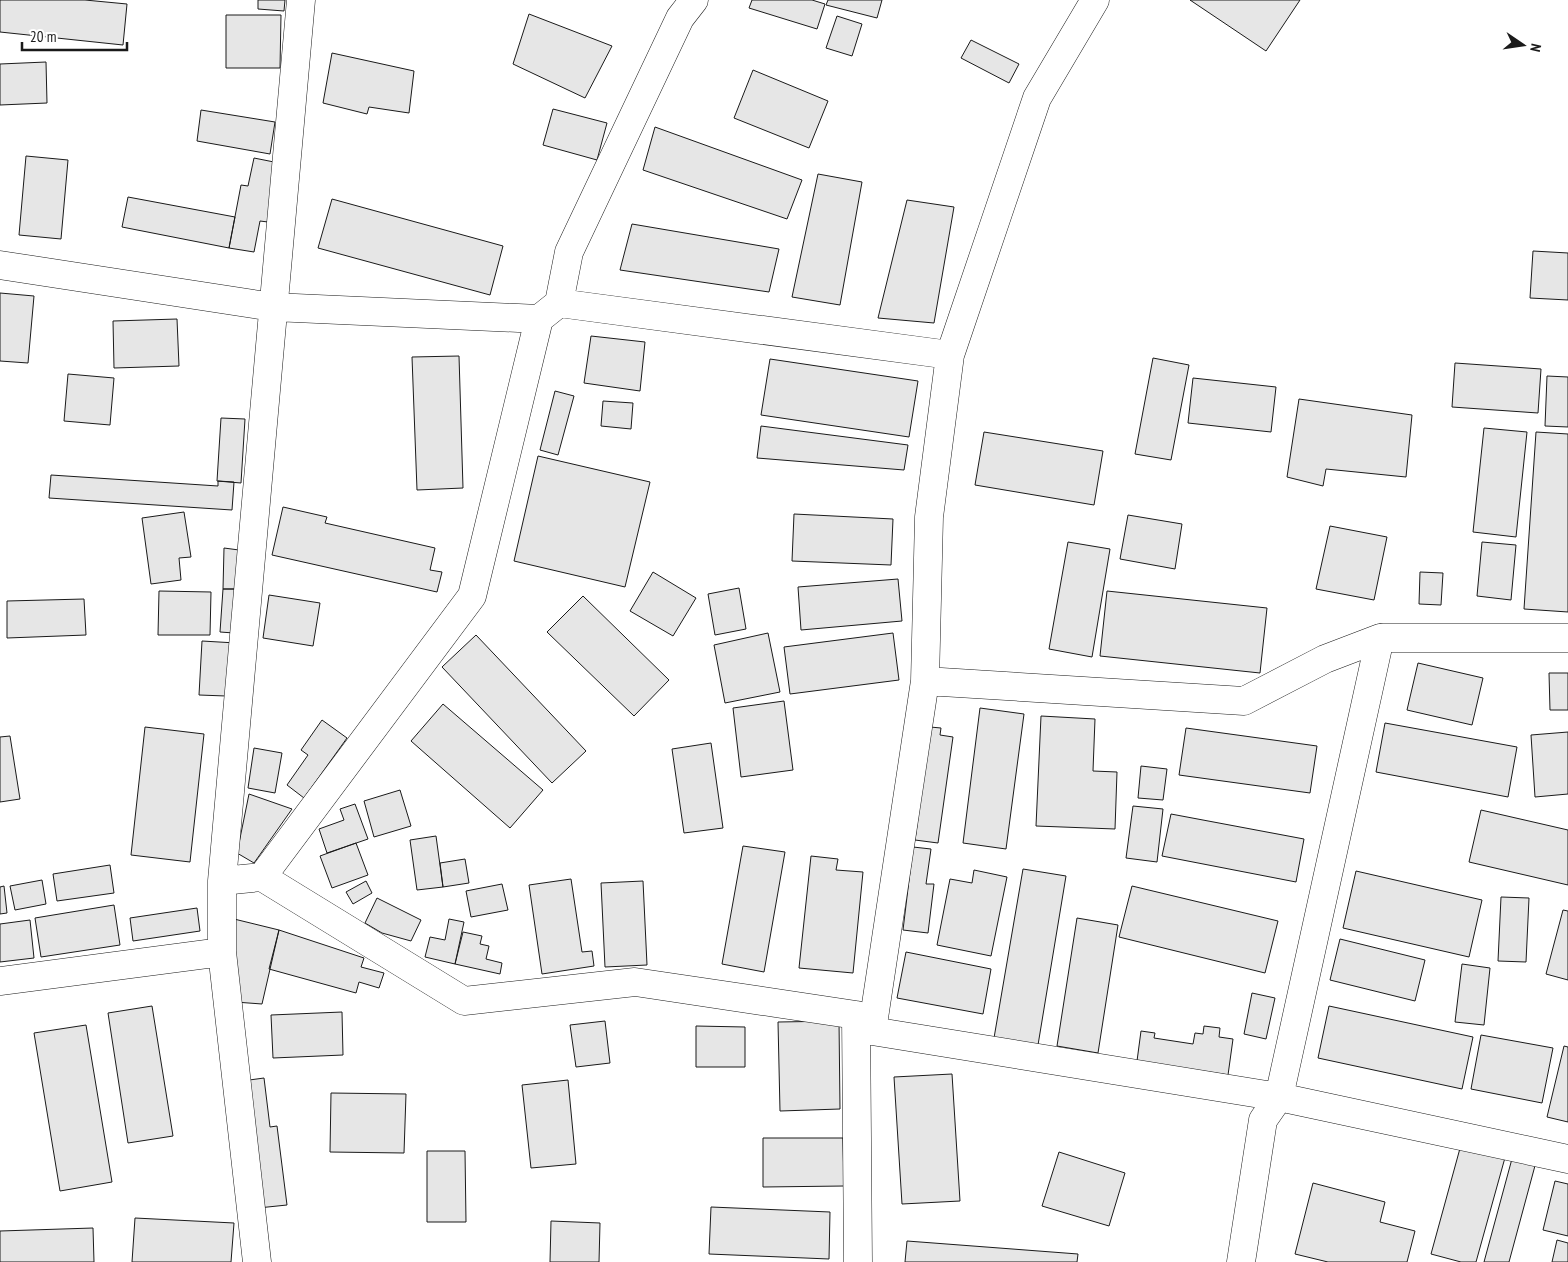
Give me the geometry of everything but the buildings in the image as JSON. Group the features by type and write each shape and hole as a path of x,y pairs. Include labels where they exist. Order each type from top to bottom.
{"street":[{"path":"257,1262 222,952 222,880 301,0"},
{"path":"262,877 472,596 549,311 569,252 680,18 694,0"},
{"path":"858,1262 864,1023 926,681 929,517 950,355 1038,98 1095,0"},
{"path":"0,265 273,308 549,311 950,355"},
{"path":"926,681 1244,701 1325,659 1380,638 1568,638"},
{"path":"1241,1262 1263,1120 1279,1097 1380,638"},
{"path":"222,880 262,877 464,1001 635,982 1279,1097 1568,1159"},
{"path":"0,981 222,952"}]}
